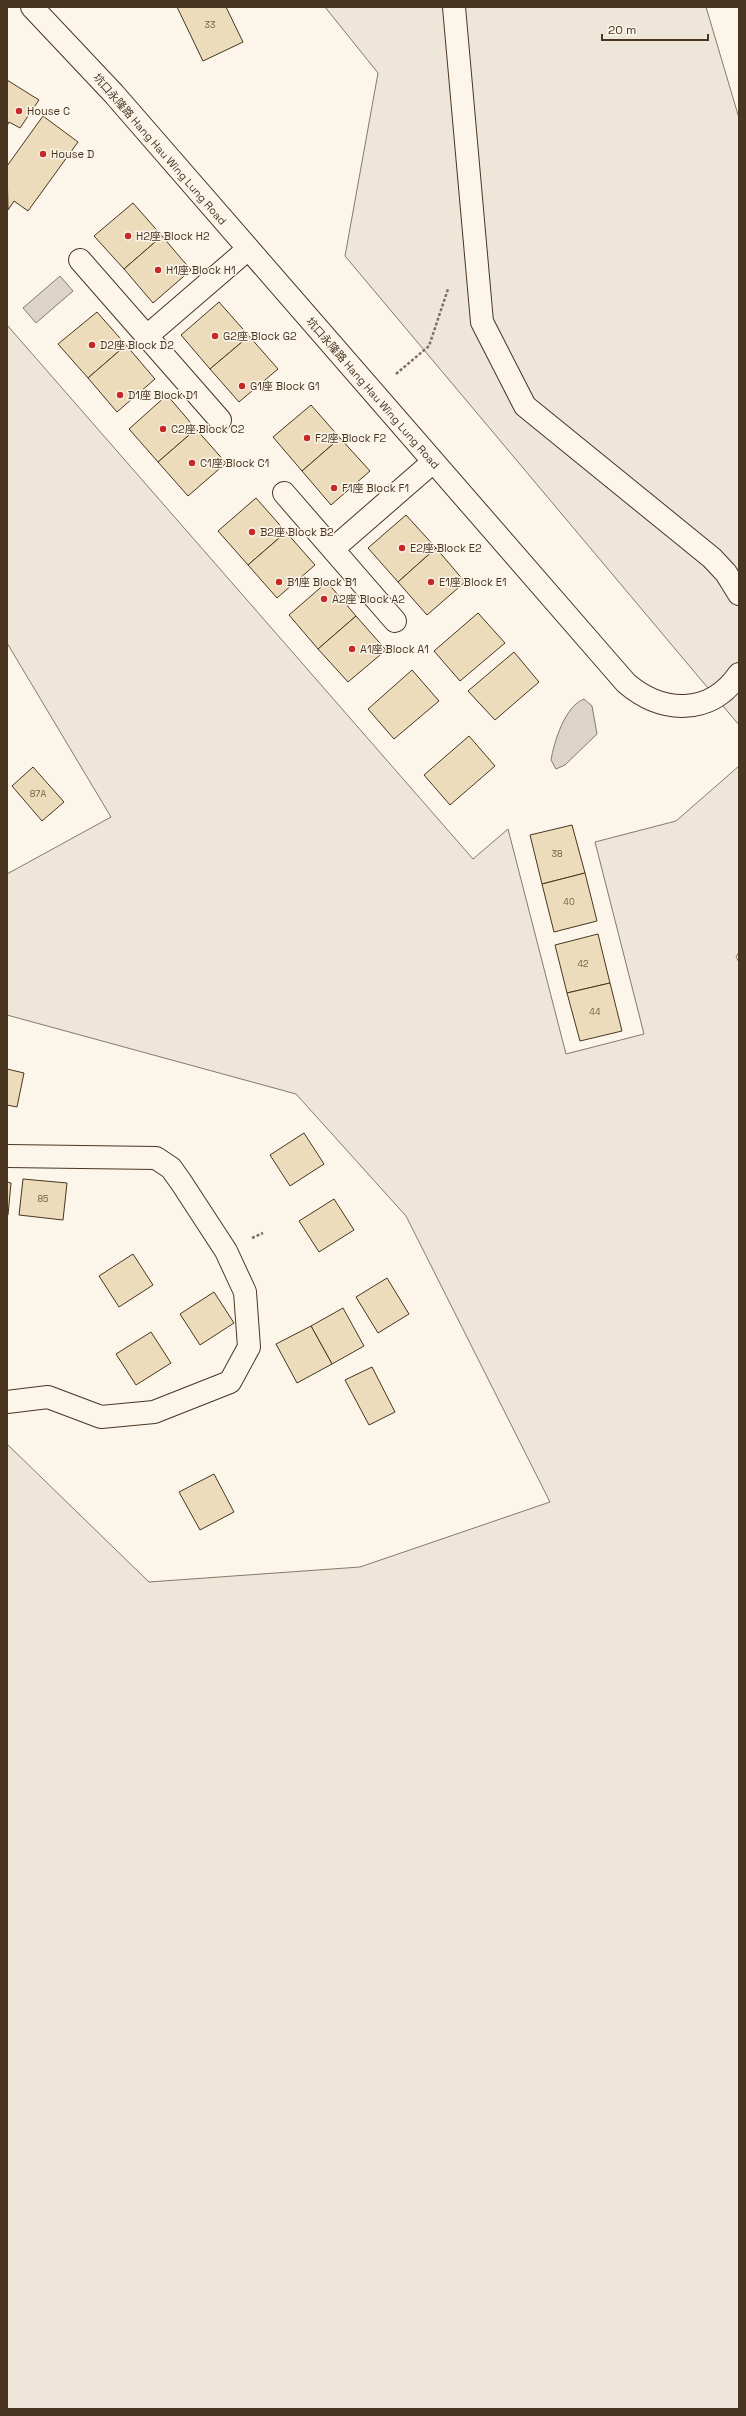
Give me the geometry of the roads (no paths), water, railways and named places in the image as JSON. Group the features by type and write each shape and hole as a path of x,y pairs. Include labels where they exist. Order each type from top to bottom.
{"street":[{"name":"坑口永隆路 Hang Hau Wing Lung Road","path":"32,7 114,94 247,250 626,683 641,696 660,704 679,707 699,704 717,696 732,683 739,674"},
{"path":"454,7 482,322 525,406 712,558 726,573 739,594"},
{"path":"147,336 247,250"},
{"path":"80,260 220,420"},
{"path":"332,549 433,462"},
{"path":"284,493 395,621"},
{"path":"7,1156 156,1158 171,1168 226,1251 245,1292 249,1347 230,1382 154,1412 101,1417 48,1397 7,1402"}],"place":[{"name":"House C","path":"19,111"},
{"name":"House D","path":"43,154"},
{"name":"H2座 Block H2","path":"128,236"},
{"name":"H1座 Block H1","path":"158,270"},
{"name":"G2座 Block G2","path":"215,336"},
{"name":"D2座 Block D2","path":"92,345"},
{"name":"G1座 Block G1","path":"242,386"},
{"name":"D1座 Block D1","path":"120,395"},
{"name":"C2座 Block C2","path":"163,429"},
{"name":"F2座 Block F2","path":"307,438"},
{"name":"C1座 Block C1","path":"192,463"},
{"name":"F1座 Block F1","path":"334,488"},
{"name":"B2座 Block B2","path":"252,532"},
{"name":"E2座 Block E2","path":"402,548"},
{"name":"B1座 Block B1","path":"279,582"},
{"name":"E1座 Block E1","path":"431,582"},
{"name":"A2座 Block A2","path":"324,599"},
{"name":"A1座 Block A1","path":"352,649"}]}
